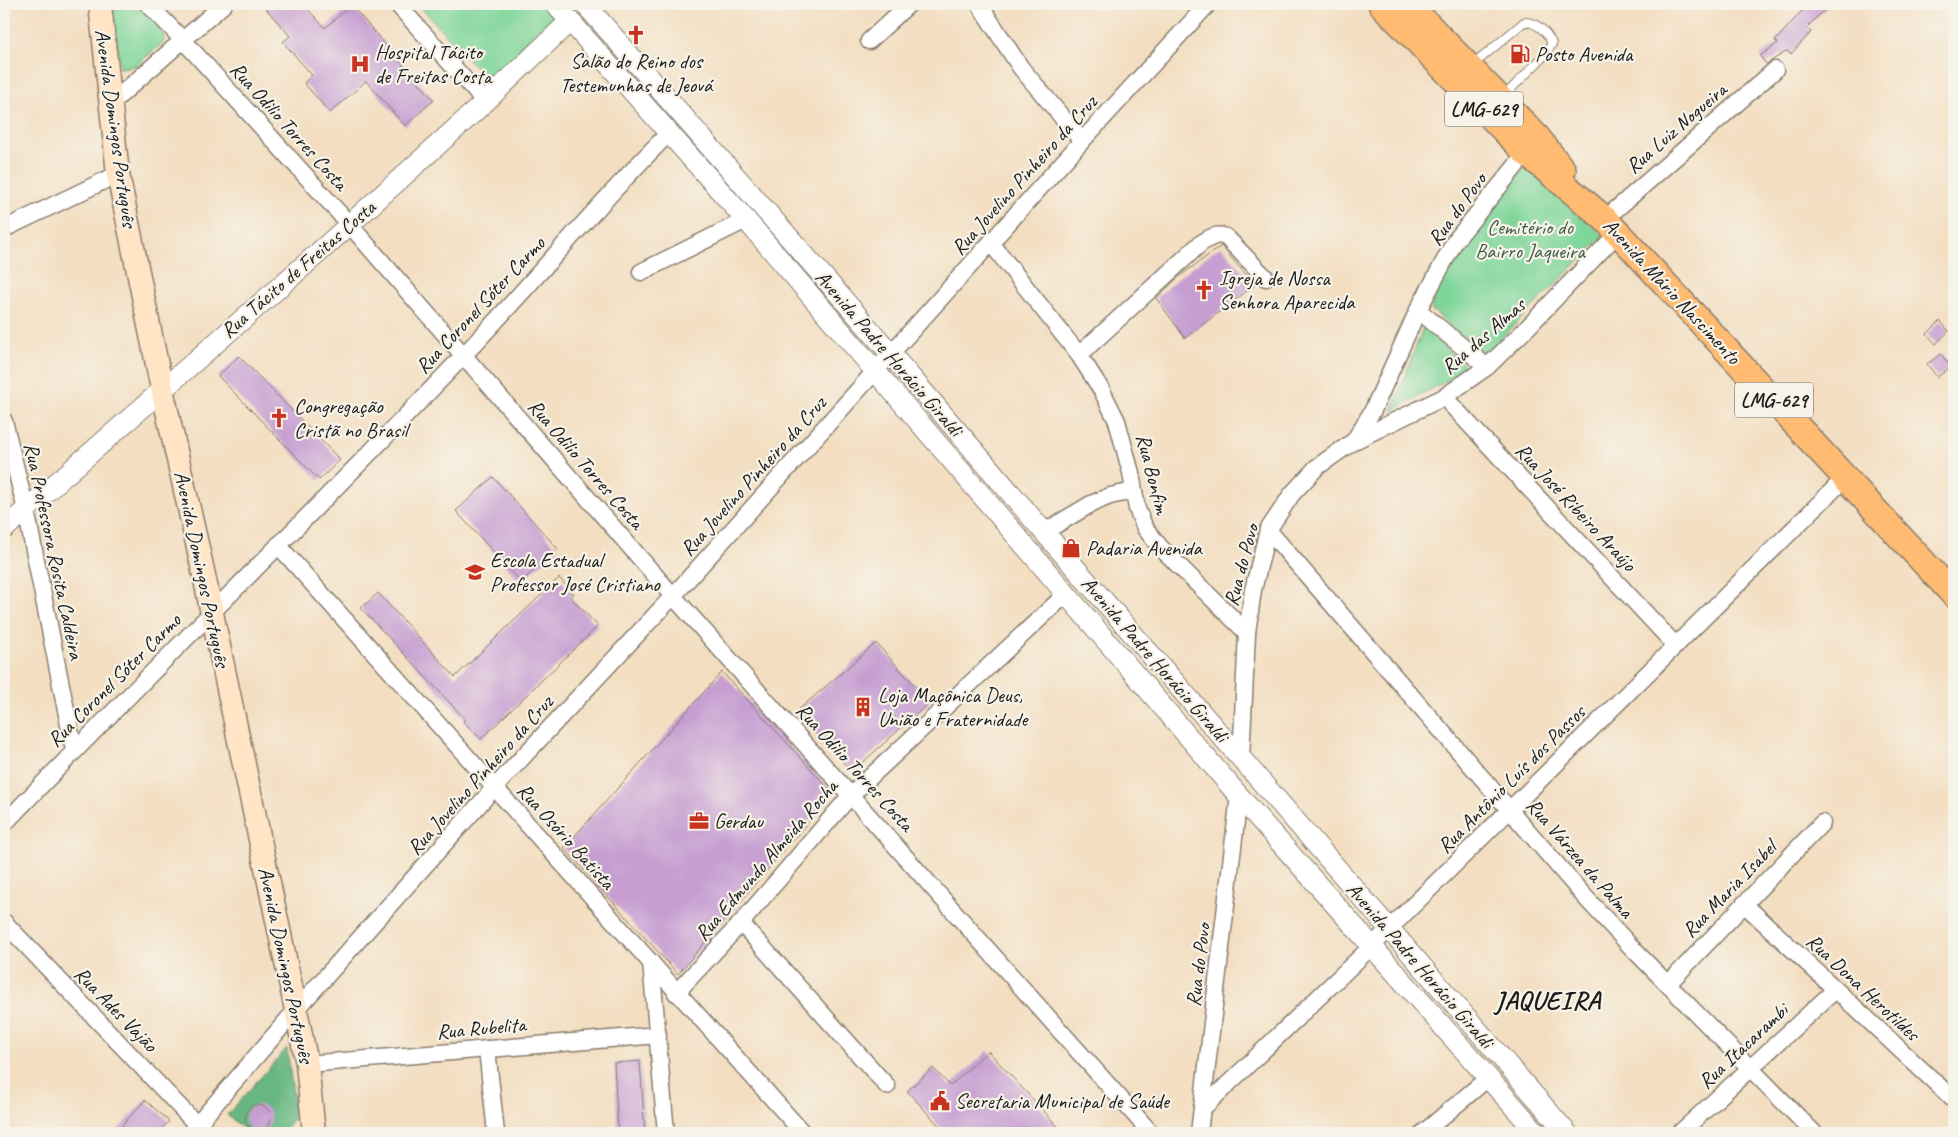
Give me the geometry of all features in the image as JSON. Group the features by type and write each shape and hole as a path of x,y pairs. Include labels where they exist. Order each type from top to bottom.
{"main road":[{"name":"Avenida Domingos Português","path":"100,4 109,105 118,174 162,389 296,1010 307,1064 314,1133"},
{"name":"Avenida Mário Nascimento","path":"1381,4 1532,145 1605,220 1954,595"},
{"name":"Avenida Mário Nascimento","path":"1408,4 1501,99 1532,145"}],"street":[{"name":"Rua Odilio Torres Costa","path":"148,4 183,40 349,224 673,596 1151,1133"},
{"path":"109,105 224,4"},
{"path":"397,4 485,102"},
{"name":"Avenida Padre Horácio Giraldi","path":"555,4 746,220 1238,796 1537,1133"},
{"name":"Rua Tácito de Freitas Costa","path":"4,529 485,102 586,4"},
{"name":"Avenida Padre Horácio Giraldi","path":"586,4 1566,1133"},
{"path":"869,42 909,4"},
{"path":"979,4 1021,68 1082,140"},
{"name":"Rua Jovelino Pinheiro da Cruz","path":"193,1129 296,1010 494,788 673,596 876,372 1082,140 1208,4"},
{"name":"Rua Luiz Nogueira","path":"1605,220 1775,70"},
{"name":"Rua Coronel Sóter Carmo","path":"4,824 74,750 464,356 669,133"},
{"name":"Rua do Povo","path":"1241,759 1247,633 1253,590 1268,530 1292,494 1317,467 1354,441 1372,410 1418,310 1455,241 1532,145"},
{"path":"4,229 118,174"},
{"path":"641,272 746,220"},
{"name":"Rua das Almas","path":"1354,441 1444,397 1486,367 1526,329 1605,220"},
{"path":"1079,355 1193,250 1210,237 1221,235 1226,238 1266,278"},
{"name":"Rua Bonfim","path":"991,243 1079,355 1101,389 1118,421 1127,452 1136,509 1145,528 1160,547 1247,633"},
{"path":"1418,310 1486,367"},
{"name":"Rua José Ribeiro Araújo","path":"1444,397 1676,646"},
{"name":"Rua Professora Rosita Caldeira","path":"4,420 26,510 74,750"},
{"name":"Rua Antônio Luís dos Passos","path":"1202,1108 1372,946 1846,477"},
{"path":"1044,532 1091,504 1110,496 1134,491"},
{"name":"Rua Várzea da Palma","path":"1268,530 1584,896 1634,950 1814,1133"},
{"name":"Rua Osório Batista","path":"278,545 803,1133"},
{"name":"Rua Edmundo Almeida Rocha","path":"676,993 741,922 851,795 1066,594"},
{"name":"Rua do Povo","path":"1199,1133 1238,796"},
{"name":"Rua Maria Isabel","path":"1668,984 1822,823"},
{"name":"Rua Dona Herotildes","path":"1744,904 1954,1100"},
{"name":"Rua Ades Vajão","path":"4,922 193,1129"},
{"path":"741,922 887,1086"},
{"path":"651,962 666,1133"},
{"name":"Rua Itacarambi","path":"1680,1133 1835,990"},
{"name":"Rua Rubelita","path":"307,1064 658,1035"},
{"path":"487,1049 496,1133"},
{"path":"1423,1133 1488,1078"}],"lane":[{"path":"1470,68 1524,22 1533,23 1550,38 1552,44 1542,58 1501,99"}],"green space":[{"path":"112,4 140,4 163,29 164,42 135,66 120,68"},
{"path":"418,4 541,4 555,20 489,82"},
{"name":"Cemitério do Bairro Jaqueira","path":"1525,166 1604,236 1484,355 1431,309 1444,269"},
{"path":"1423,328 1468,369 1392,411"},
{"path":"287,1048 296,1116 283,1133 249,1133 227,1115"}],"building":[{"name":"Hospital Tácito de Freitas Costa","path":"262,4 303,4 325,28 351,5 434,100 405,126 366,81 330,113 304,83 312,75 283,42 290,36"},
{"path":"1808,4 1830,4 1806,28 1811,32 1791,54 1787,51 1766,64 1760,56 1778,43 1775,41"},
{"name":"Igreja de Nossa Senhora Aparecida","path":"1221,246 1255,285 1185,338 1156,298 1180,276"},
{"path":"1940,321 1949,331 1936,344 1927,334"},
{"path":"1941,354 1951,367 1937,377 1927,364"},
{"name":"Congregação Cristã no Brasil","path":"239,356 340,460 319,480 218,376"},
{"path":"493,477 558,549 521,582 456,511"},
{"path":"559,578 574,594 570,597 598,626 481,739 463,721 465,719 361,608 378,593 455,677"},
{"name":"Loja Maçônica Deus, União e Fraternidade","path":"876,643 930,702 852,772 796,712"},
{"name":"Gerdau","path":"722,672 833,793 678,974 564,848"},
{"name":"Secretaria Municipal de Saúde","path":"988,1051 1064,1133 946,1133 907,1091 933,1068 950,1086"},
{"path":"640,1061 645,1133 618,1133 614,1063"},
{"path":"145,1100 169,1121 158,1133 115,1133"},
{"path":"258,1105 267,1109 271,1118 267,1127 258,1131 249,1127 245,1118 249,1109"}],"place":[{"name":"Salão do Reino dos Testemunhas de Jeová","path":"636,35"},
{"name":"Posto Avenida","path":"1520,54"},
{"name":"Hospital Tácito de Freitas Costa","path":"360,64"},
{"name":"Igreja de Nossa Senhora Aparecida","path":"1204,290"},
{"name":"Congregação Cristã no Brasil","path":"279,418"},
{"name":"Padaria Avenida","path":"1071,548"},
{"name":"Escola Estadual Professor José Cristiano","path":"475,572"},
{"name":"Loja Maçônica Deus, União e Fraternidade","path":"863,707"},
{"name":"Gerdau","path":"699,821"},
{"name":"Secretaria Municipal de Saúde","path":"940,1101"}],"district":[{"name":"JAQUEIRA","path":"1548,1000"}]}
